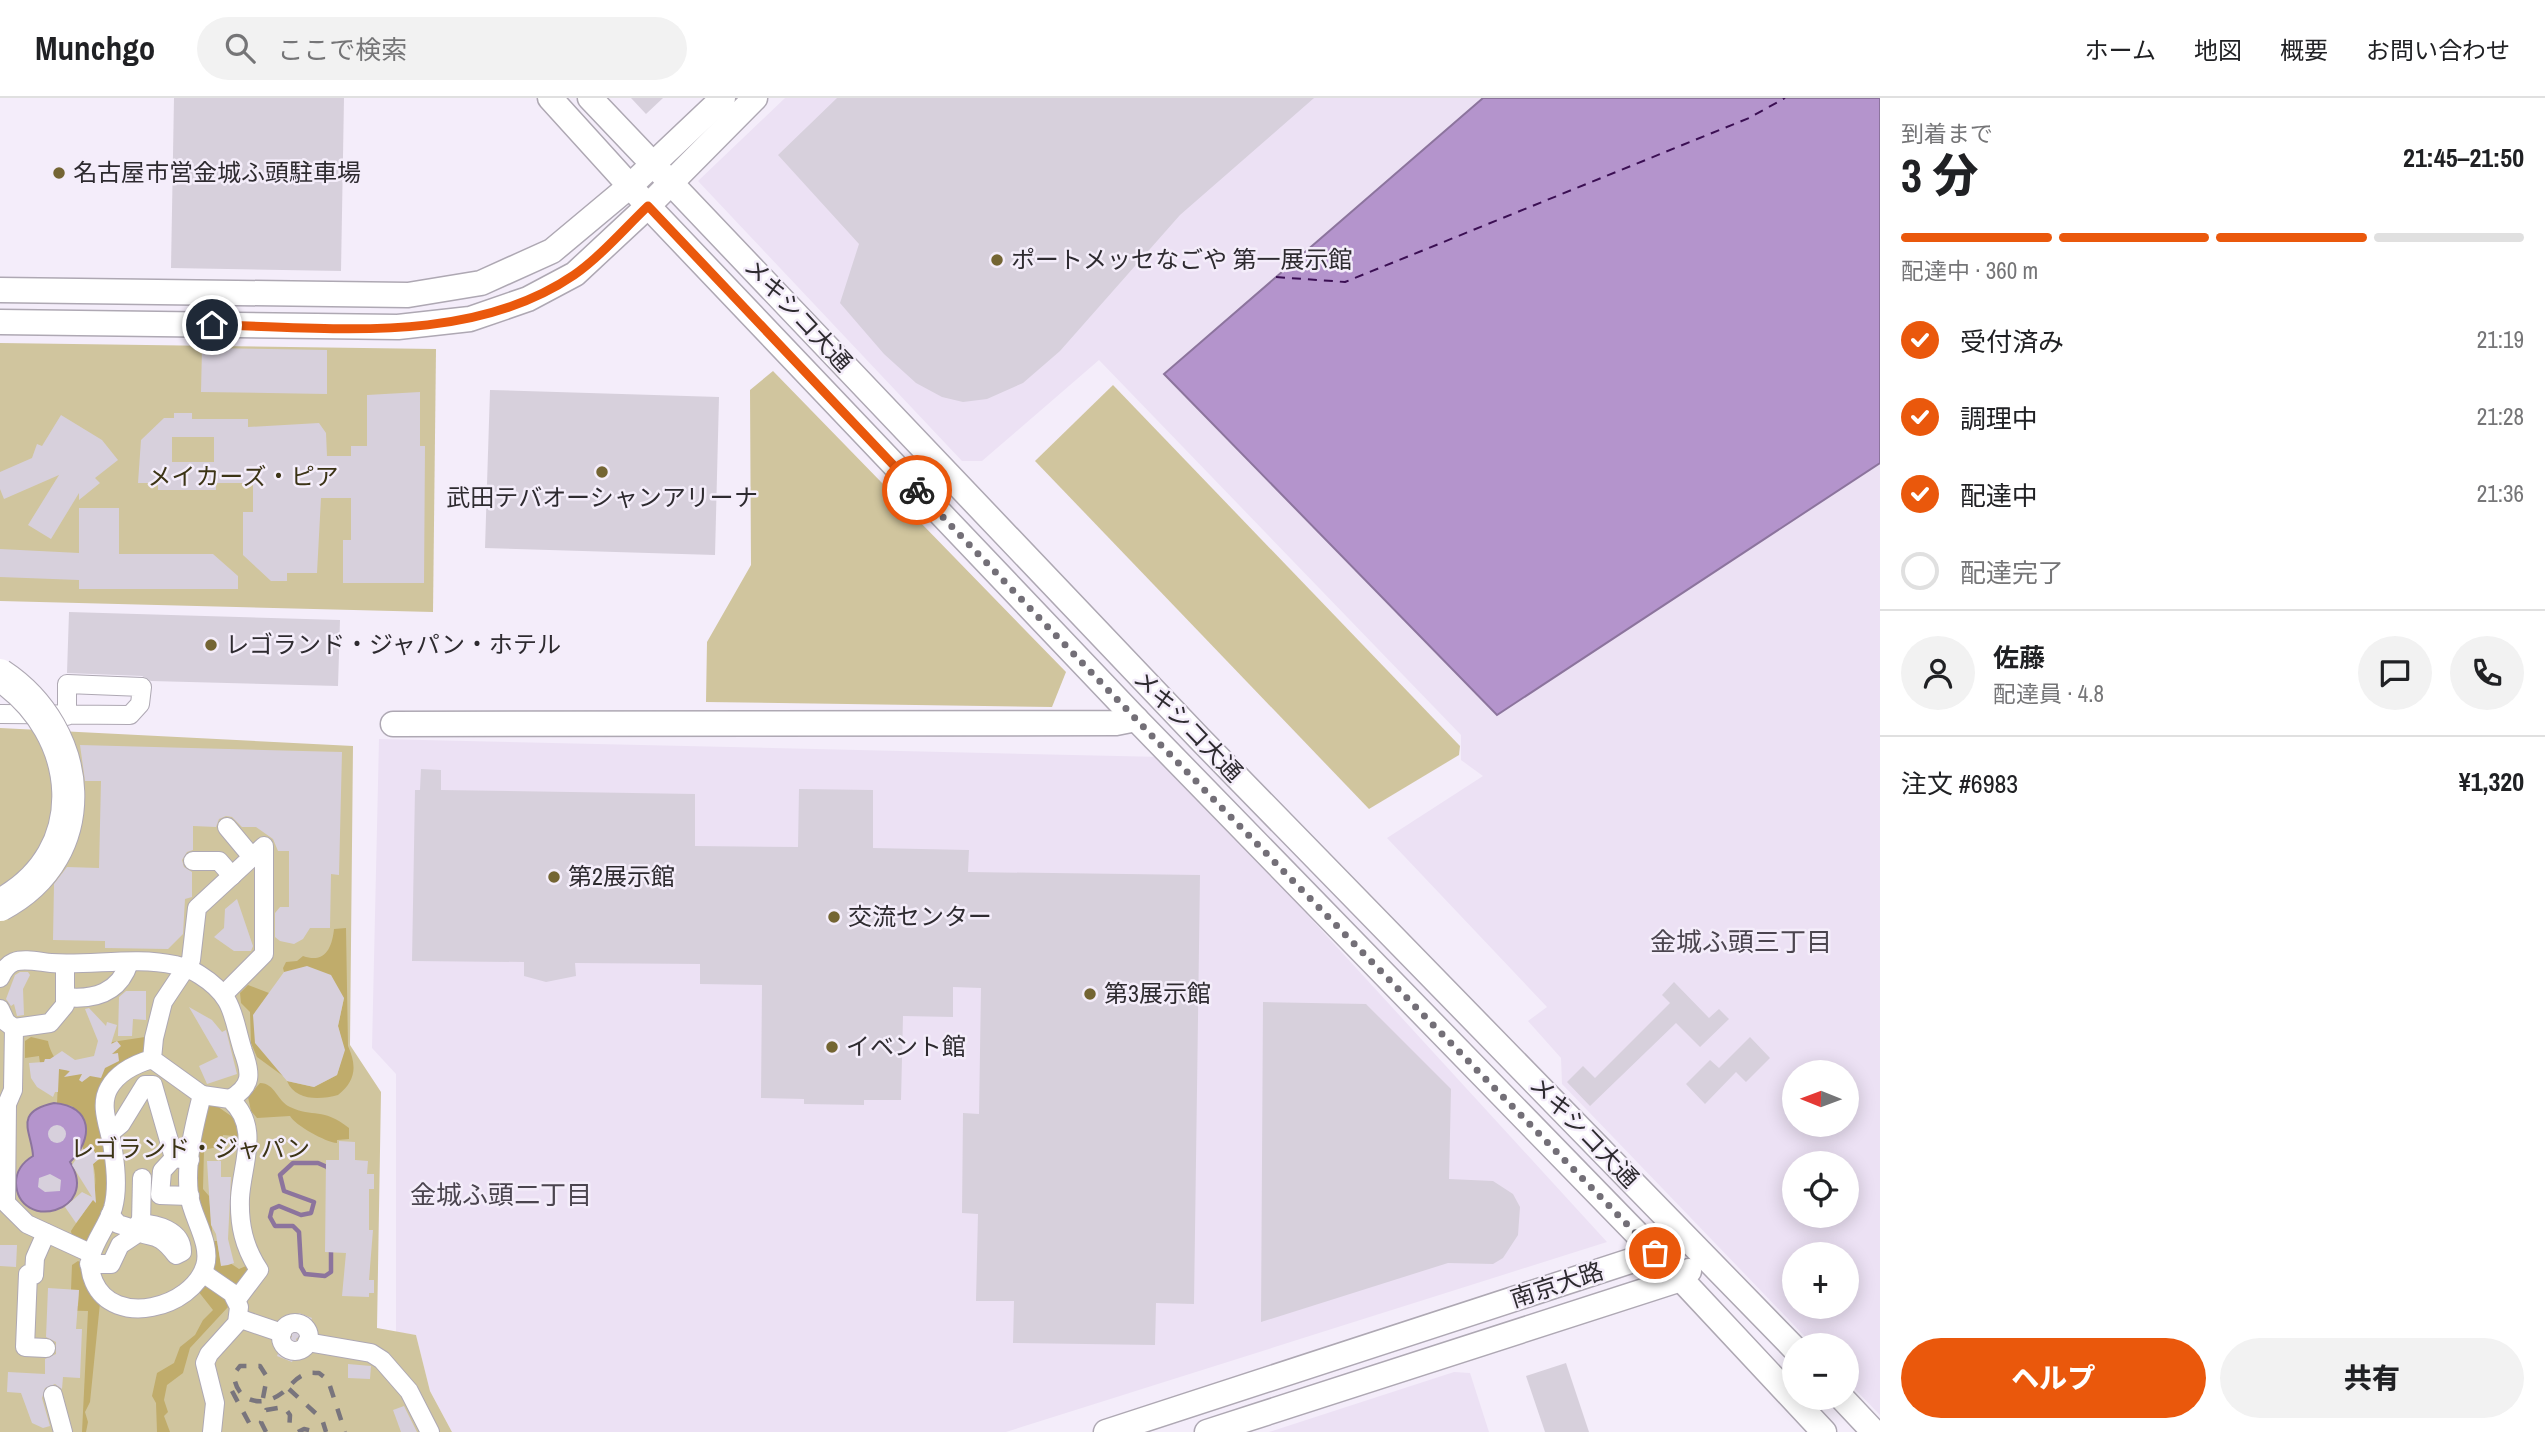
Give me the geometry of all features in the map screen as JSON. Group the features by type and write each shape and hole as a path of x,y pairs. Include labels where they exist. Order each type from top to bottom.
{"highway":[{"path":"0,675 31,700 47,721 60,745 67,770 69,793 60,840 48,862 20,894 0,905"},
{"path":"0,701 31,732 43,753 49,776 50,799 40,841 16,873 0,884"}],"street":[{"name":"メキシコ大通","path":"550,98 648,206 1136,719 1681,1279 1824,1432"},
{"name":"メキシコ大通","path":"590,98 1199,738 1782,1336"},
{"path":"0,290 408,295 481,283 536,261 552,251 631,185 723,98"},
{"path":"0,321 398,327 470,319 528,299 575,274 648,206 755,98"},
{"path":"0,714 67,716"},
{"path":"393,724 1088,723 1136,719"},
{"path":"227,827 252,857"},
{"path":"152,1059 163,1002 186,969 196,934 197,908 264,846 264,954 224,995"},
{"path":"193,861 219,861 232,876"},
{"path":"0,978 6,968 21,960 65,964 153,962 197,973 224,995 235,1015 251,1074 242,1092 230,1099 202,1095 152,1059"},
{"path":"65,997 85,999 109,990 118,984 129,963"},
{"path":"0,1009 6,1022 14,1028 50,1023 65,1005 65,964"},
{"path":"14,1028 13,1090 7,1104 6,1203 18,1217 90,1258 111,1264 121,1244 138,1228 142,1187 113,1199 90,1258 99,1291 117,1304 153,1308 173,1300 203,1273 206,1253 182,1159 161,1113 153,1085 145,1085 117,1129 110,1133"},
{"path":"138,1228 118,1224 113,1199 110,1133 104,1104 109,1088 128,1068 152,1059"},
{"path":"190,1196 160,1195 162,1171 182,1159 202,1095"},
{"path":"212,1432 215,1403 205,1363 238,1318 237,1300 259,1270 246,1250 242,1233 240,1196 247,1158 247,1126 230,1099"},
{"path":"131,1109 142,1115 161,1113"},
{"path":"102,1231 121,1244"},
{"path":"46,1233 34,1258 34,1275 28,1274 25,1347 46,1348"},
{"name":"南京大路","path":"1106,1432 1655,1253 1704,1255"},
{"name":"南京大路","path":"1207,1432 1681,1279 1704,1255"},
{"path":"203,1273 237,1300"},
{"path":"238,1318 282,1333 292,1324 301,1325 307,1332 307,1342 371,1353 382,1360 409,1391 430,1432"},
{"path":"53,1395 63,1432"},
{"path":"1853,1410 1874,1432"}],"shaded area":[{"path":"785,98 1491,98 1497,715 1880,463 1880,1415 1859,1393 1859,1333 1801,1333 1788,1319 1859,1319 1859,1242 1782,1242 1782,1313 1562,1084 1561,1058 1528,1021 1547,1007 1387,838 1483,776 1461,760 1461,735 1099,360 982,461 962,461 698,181"},
{"path":"1483,98 1880,98 1880,463 1497,715 1164,374"},
{"path":"379,739 1163,757 1607,1242 1006,1432 452,1432 430,1391 416,1335 396,1332 396,1074 372,1048"},
{"path":"346,928 348,1046 353,1060 353,1073 344,1090 338,1095 324,1098 302,1096 291,1088 287,1081 314,1087 337,1075 344,1050 338,1026 344,998 284,972 283,968 286,962 297,961 303,956 322,956 329,948 334,929"},
{"path":"248,985 269,993 283,1076 257,1057 251,1043 250,1012 241,1003 240,993"},
{"path":"31,1037 48,1041 59,1064 70,1072 82,1073 107,1059 112,1042 145,1037 145,1052 118,1064 109,1074 106,1145 109,1197 103,1216 90,1240 82,1242 72,1237 71,1231 91,1200 95,1184 93,1164 99,1159 91,1147 86,1151 83,1149 80,1114 72,1106 57,1104 58,1082 40,1063 39,1056 25,1058 25,1041"},
{"path":"260,1083 273,1089 290,1107 332,1117 340,1122 349,1128 349,1139 337,1140 337,1143 325,1140 290,1116 257,1118 251,1111 248,1097"},
{"path":"54,1103 76,1110 83,1117 86,1134 78,1153 70,1162 77,1180 75,1194 67,1204 55,1210 42,1211 30,1208 20,1198 16,1178 21,1167 33,1156 27,1124 29,1117 41,1107"},
{"path":"214,1104 234,1118 244,1137 223,1135 221,1146 204,1150 203,1189 209,1196 213,1241 217,1241 221,1264 230,1263 239,1269 246,1266 249,1269 234,1286 213,1276 194,1178 205,1108"},
{"path":"78,1261 82,1263 87,1286 100,1303 90,1402 85,1412 88,1422 86,1432 82,1432 88,1311 47,1310 78,1306 79,1290 71,1290 72,1265"},
{"path":"202,1285 218,1293 228,1307 190,1348 183,1373 167,1385 164,1400 168,1412 164,1416 170,1432 157,1432 156,1403 152,1396 157,1373 174,1363 180,1347 195,1335 203,1320 213,1310 198,1291"},
{"path":"1454,1372 1470,1373 1489,1432 1269,1432"}],"green space":[{"name":"メイカーズ・ピア","path":"0,343 436,349 433,612 0,601"},
{"path":"773,371 1066,672 1052,707 706,702 707,642 751,565 750,390"},
{"path":"1113,385 1460,746 1459,755 1369,809 1035,461"},
{"name":"レゴランド・ジャパン","path":"0,728 353,746 350,1045 381,1092 377,1328 416,1335 430,1391 452,1432 0,1432"}],"building":[{"path":"174,98 344,98 341,271 171,268"},
{"path":"631,98 663,98 646,114"},
{"name":"ポートメッセなごや 第一展示館","path":"837,98 1314,98 1180,215 1060,351 1023,383 987,399 963,402 942,397 916,383 884,354 840,303 859,244 778,155"},
{"path":"202,348 327,350 327,394 201,392"},
{"name":"武田テバオーシャンアリーナ","path":"490,390 719,397 715,555 485,548"},
{"path":"420,392 420,446 425,446 424,583 343,583 343,540 351,540 351,498 321,498 317,573 287,573 287,581 271,581 243,555 243,512 253,512 253,483 216,483 216,490 158,490 158,483 138,483 141,440 164,418 174,418 174,413 192,413 192,419 248,419 248,427 319,423 326,433 327,456 351,456 351,446 367,446 367,395","holes":["172,437 214,437 214,462 172,462"]},
{"path":"61,415 102,440 118,460 95,478 100,483 79,500 79,493 51,539 28,525 59,475 4,499 0,489 0,472 32,458 37,444 42,446"},
{"path":"79,508 119,508 119,554 213,554 238,576 238,589 79,589 79,580 0,577 0,549 79,553"},
{"path":"69,612 340,620 338,686 151,681 142,676 67,673"},
{"path":"80,745 342,752 339,875 331,874 330,928 310,928 303,939 294,944 275,937 275,913 280,907 289,907 289,851 278,851 273,839 256,827 242,827 232,817 226,816 219,819 216,827 193,826 193,850 187,852 182,860 184,867 192,872 192,897 185,899 183,934 168,949 105,948 105,941 53,940 54,884 67,867 99,868 101,781 85,781"},
{"path":"421,769 441,770 441,790 695,794 695,846 798,847 799,789 873,790 873,848 969,850 968,872 1200,875 1194,1304 1156,1303 1155,1345 1013,1343 1014,1301 976,1301 978,1214 962,1213 963,1113 979,1114 981,988 953,987 953,1017 903,1016 901,1100 864,1100 864,1105 804,1104 804,1099 761,1098 762,985 700,984 700,964 575,963 576,976 546,982 524,976 524,962 412,961 415,790 420,790"},
{"path":"237,899 253,946 251,951 234,951 214,937 224,928 225,909"},
{"path":"307,966 331,975 344,998 338,1026 345,1050 337,1075 314,1087 287,1081 255,1043 253,1015 284,972"},
{"path":"28,972 30,975 23,989 24,1015 17,1016 14,1004 11,1006 6,999 15,975"},
{"path":"1674,982 1709,1018 1719,1009 1729,1019 1700,1047 1676,1023 1590,1106 1567,1082 1583,1066 1595,1078 1670,1003 1662,995"},
{"path":"126,991 146,991 146,1020 133,1019 132,1036 118,1036 119,997"},
{"path":"1263,1002 1366,1004 1451,1089 1449,1179 1493,1181 1513,1194 1520,1207 1518,1235 1503,1258 1493,1264 1448,1263 1261,1322"},
{"path":"189,1007 212,1020 222,1032 226,1030 237,1074 207,1084 199,1066 218,1057"},
{"path":"89,1008 106,1026 107,1022 117,1025 111,1044 117,1041 121,1046 112,1054 118,1053 119,1061 105,1068 101,1078 90,1076 82,1082 79,1080 82,1074 64,1077 70,1071 59,1069 58,1092 55,1092 53,1097 37,1087 31,1078 29,1063 44,1062 62,1051 75,1060 94,1056 98,1041 85,1009"},
{"path":"1750,1037 1770,1058 1746,1082 1736,1072 1705,1104 1686,1084 1710,1060 1719,1068"},
{"path":"57,1125 63,1128 66,1134 63,1140 57,1143 51,1140 48,1134 51,1128"},
{"path":"339,1141 355,1142 355,1160 368,1161 367,1174 374,1174 374,1189 369,1189 369,1230 373,1230 369,1280 374,1280 374,1293 369,1293 369,1297 342,1296 346,1253 325,1252 326,1160 339,1160"},
{"path":"91,1146 99,1159 93,1164 96,1203 93,1200 76,1223 65,1207 82,1192 92,1197 72,1165 83,1149 86,1151"},
{"path":"207,1161 221,1161 221,1177 231,1177 228,1239 234,1263 228,1265 221,1266 216,1234 211,1225"},
{"path":"50,1174 61,1180 60,1191 45,1192 38,1187 39,1178"},
{"path":"0,1245 17,1245 16,1267 0,1266"},
{"path":"48,1288 79,1290 76,1329 82,1329 80,1378 63,1377 62,1389 55,1384 45,1388 42,1398 50,1426 43,1428 32,1423 21,1393 7,1392 8,1372 45,1374 45,1359 56,1354 56,1342 46,1337"},
{"path":"299,1313 312,1318 306,1331 296,1339 298,1349 292,1362 277,1356 282,1344 292,1337 291,1326"},
{"path":"1566,1363 1589,1432 1545,1432 1526,1376"},
{"path":"348,1364 371,1366 370,1379 348,1378"},
{"path":"404,1406 417,1432 401,1432 393,1410"}],"waterway":[{"path":"293,1163 318,1163 327,1167 331,1174 331,1272 325,1276 305,1274 301,1267 299,1232 293,1226 275,1226 270,1217 272,1209 279,1206 301,1215 311,1213 314,1202 284,1191 280,1175 293,1163"}],"ferry route":[{"path":"1276,277 1345,282 1749,118 1785,98"}],"railway":[{"path":"263,1398 267,1377 260,1366 240,1366 234,1374 239,1391 250,1400 258,1401 274,1398 305,1374 319,1373 328,1380 345,1432"},
{"path":"289,1389 322,1419 326,1432"},
{"path":"232,1391 254,1432"},
{"path":"266,1432 261,1422 266,1410 284,1407 290,1415 289,1432"},
{"path":"298,1432 304,1429 318,1432"}],"way so far":[{"path":"917,490 1655,1253"}],"place":[{"name":"名古屋市営金城ふ頭駐車場","path":"59,173"},
{"name":"ポートメッセなごや 第一展示館","path":"997,260"},
{"name":"武田テバオーシャンアリーナ","path":"602,472"},
{"name":"レゴランド・ジャパン・ホテル","path":"211,645"},
{"name":"第2展示館","path":"554,877"},
{"name":"交流センター","path":"834,917"},
{"name":"第3展示館","path":"1090,994"},
{"name":"イベント館","path":"832,1047"}],"district":[{"name":"金城ふ頭三丁目","path":"1741,942"},
{"name":"金城ふ頭二丁目","path":"501,1195"}],"route":[{"path":"212,325 398,327 470,319 528,299 575,274 648,206 917,490"}]}
